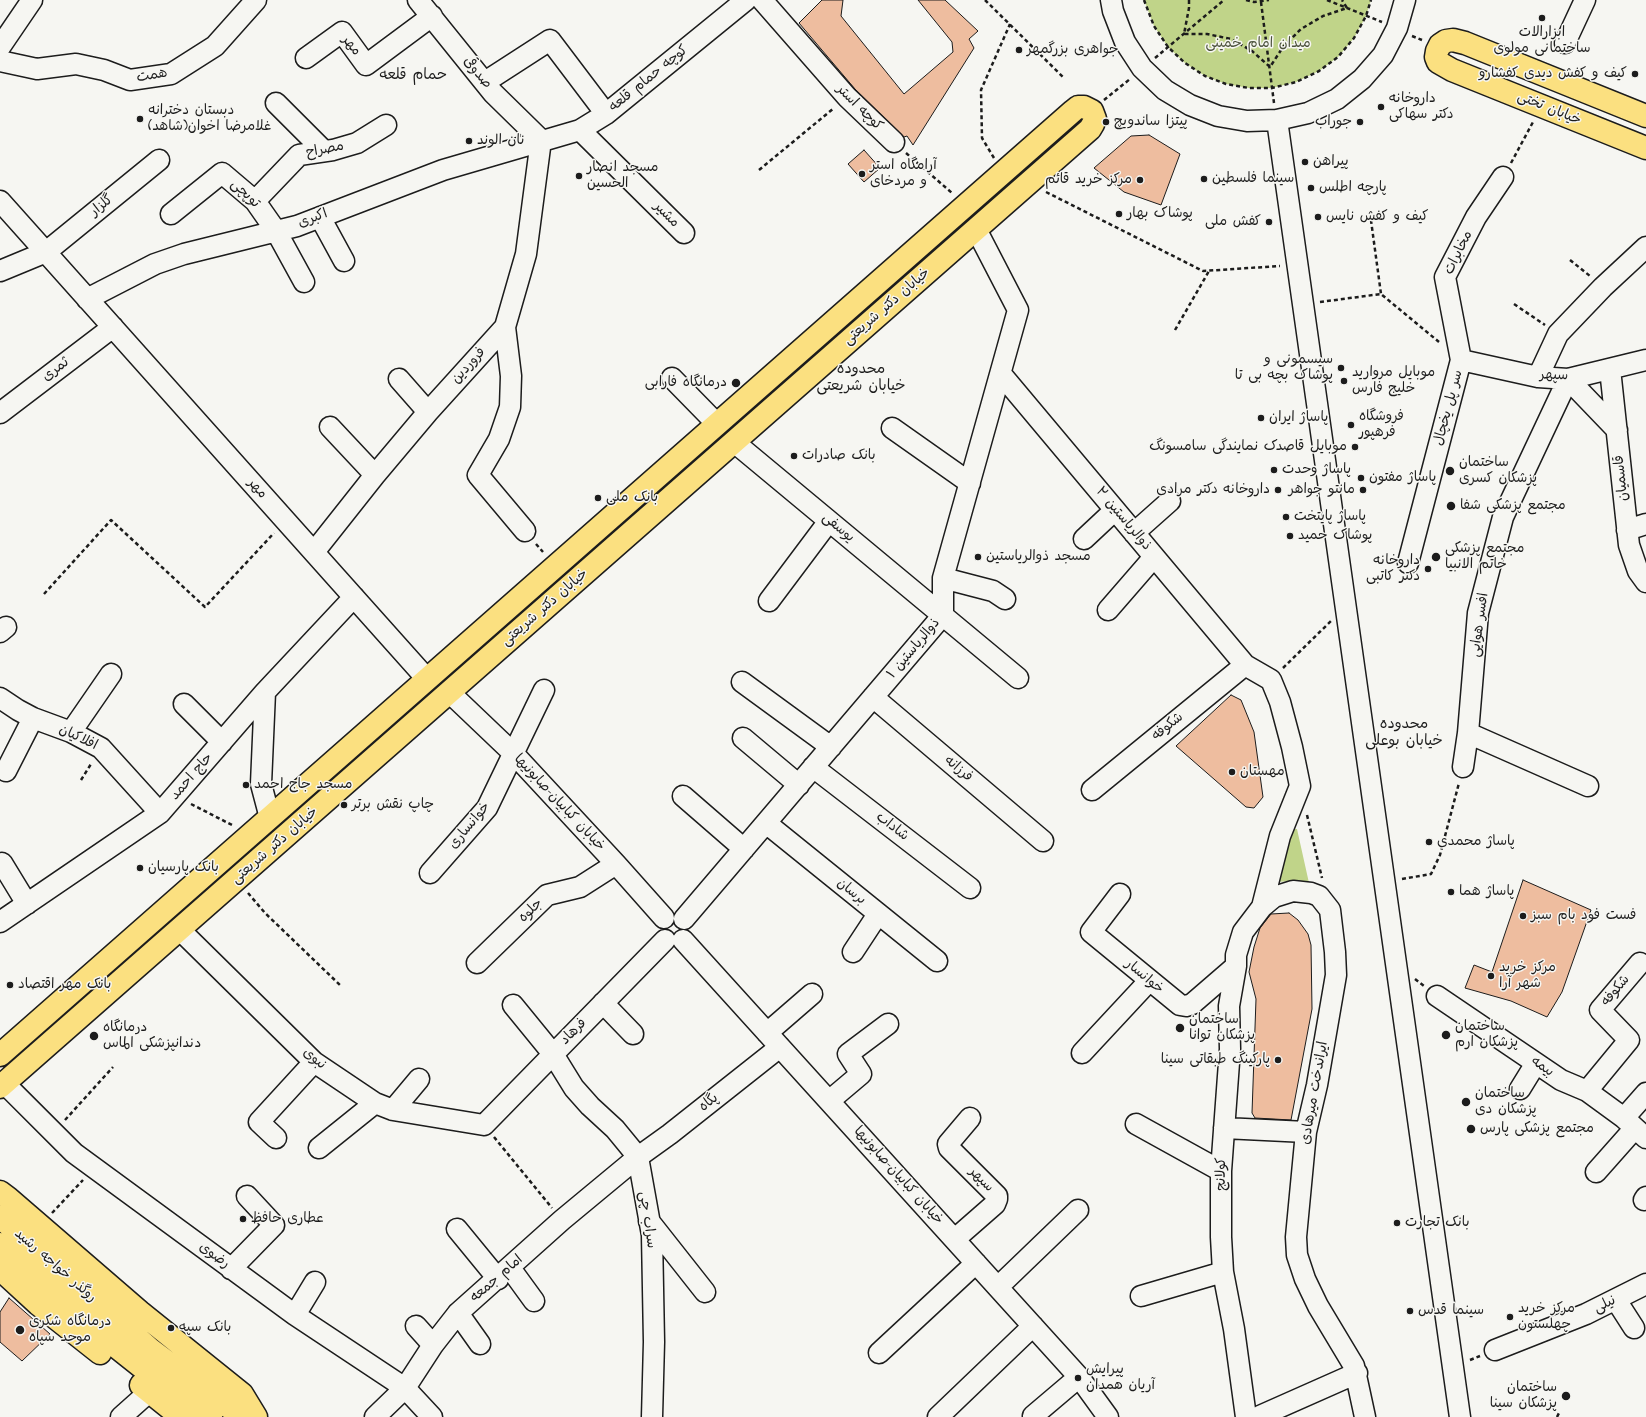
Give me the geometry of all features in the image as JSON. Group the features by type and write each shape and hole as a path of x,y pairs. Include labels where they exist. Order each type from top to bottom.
{"main road":[{"name":"خیابان تختی","path":"1646,116 1465,43 1453,40 1440,45 1437,51 1436,57 1438,62 1452,70 1646,148"},
{"name":"خیابان دکتر شریعتی","path":"0,1055 1004,172 1085,117"},
{"name":"خیابان دکتر شریعتی","path":"2,1085 1028,183 1085,117"},
{"path":"930,236 948,254"},
{"path":"2,1197 40,1226 140,1312 242,1394 256,1417"},
{"name":"روگذر خواجه رشید","path":"2,1197 150,1349 217,1411"},
{"name":"روگذر خواجه رشید","path":"0,1244 95,1330 168,1388 217,1411"},
{"path":"0,1269 38,1304 181,1417"},
{"path":"217,1411 248,1417"}],"street":[{"name":"همت","path":"0,61 37,69 76,64 104,70 130,80 171,74 215,46 256,0"},
{"name":"صدوقی","path":"418,0 493,93 541,140"},
{"name":"کوچه حمام قلعه","path":"541,140 580,130 606,114 746,0"},
{"name":"کوچه استر","path":"762,0 847,97 894,142"},
{"path":"1111,0 1113,11 1125,42 1142,68 1165,90 1190,105 1218,116 1247,121 1277,120 1308,113 1337,99 1362,79 1382,55 1397,28 1405,0"},
{"path":"1565,43 1585,0"},
{"path":"0,47 28,2"},
{"name":"مهر","path":"306,58 342,32 366,65 432,16"},
{"path":"485,82 550,40 606,114"},
{"path":"276,103 324,151"},
{"path":"1277,120 1460,1417"},
{"name":"مصراح","path":"255,200 299,155 358,143 386,125"},
{"name":"مشیر","path":"580,130 684,234"},
{"name":"اکبری","path":"87,299 155,264 184,254 297,226 443,170 541,140"},
{"name":"فروردین","path":"314,552 375,475 428,412 505,327 526,254 541,140"},
{"name":"گلزار","path":"0,271 46,252 159,160"},
{"name":"توپچی","path":"171,214 222,172 255,200 276,230 304,282"},
{"name":"مخابرات","path":"1461,360 1445,277 1476,217 1503,177"},
{"name":"مهر","path":"0,201 427,679"},
{"path":"320,216 344,261"},
{"name":"ذوالریاستین ۱","path":"684,919 943,615 943,578 1018,310 976,229"},
{"path":"1538,377 1558,334 1603,287 1646,247"},
{"name":"ثمری","path":"0,413 113,327"},
{"path":"505,327 511,376 510,407 499,439 478,475 525,531"},
{"name":"سپهر","path":"1461,360 1538,377 1568,379 1646,360"},
{"name":"سر پل یخچال","path":"1408,563 1461,360"},
{"name":"قاسمیان","path":"1610,369 1629,545 1638,571 1646,582"},
{"name":"ذوالریاستین ۲","path":"1001,374 1245,664"},
{"path":"672,378 716,424"},
{"path":"399,379 428,412"},
{"path":"1568,379 1617,430"},
{"name":"افسر هوایی","path":"1462,767 1468,733 1478,613 1503,517 1568,379"},
{"path":"330,427 375,475"},
{"path":"892,428 970,483"},
{"name":"یوسفی","path":"734,442 1018,678"},
{"path":"1134,533 1170,501"},
{"path":"1084,539 1115,510"},
{"path":"769,601 829,521"},
{"path":"1627,530 1646,524"},
{"path":"1108,610 1154,557"},
{"path":"943,578 993,591 1005,599"},
{"name":"حاج احمد","path":"0,922 160,813 265,692 354,598"},
{"path":"1245,664 1271,680 1280,702 1292,747 1300,786 1280,836 1262,907"},
{"name":"شکوفه","path":"1092,790 1245,664"},
{"path":"71,732 112,674"},
{"path":"742,682 831,747"},
{"name":"خوانساری","path":"430,873 487,808 500,785 513,753 544,690"},
{"path":"265,692 261,784 270,818"},
{"name":"خیابان کبابیان-صابونیها","path":"449,692 513,753 664,918"},
{"name":"فرزانه","path":"873,697 1043,841"},
{"name":"افلاکیان","path":"0,698 33,718 71,732 101,748 160,813"},
{"path":"184,704 222,742"},
{"path":"6,771 33,718"},
{"path":"1468,733 1588,786"},
{"path":"743,738 799,785"},
{"name":"شاداب","path":"814,767 970,888"},
{"path":"683,796 744,848"},
{"name":"برسان","path":"766,823 937,961"},
{"path":"0,864 2,863 27,904"},
{"name":"جلوه","path":"477,963 548,895 580,886 616,864"},
{"name":"ایراندخت میرهادی","path":"1243,932 1262,907 1274,897 1293,891 1311,893 1319,896 1330,910 1336,975 1317,1085 1306,1132 1296,1237 1297,1255 1305,1279 1318,1306 1348,1354 1356,1374"},
{"name":"خوانسار","path":"1120,894 1091,932 1172,1000 1180,1005 1186,1006 1192,1004 1236,966"},
{"path":"670,914 676,914 684,919 688,928 687,935 674,940 660,932 659,927 664,918 670,914"},
{"path":"853,952 878,914"},
{"name":"نبوی","path":"179,929 314,1062 375,1103 393,1110 484,1125"},
{"name":"کولانج","path":"1243,932 1236,955 1236,966 1229,1006 1228,1078 1221,1171 1221,1237 1223,1272 1253,1417 1356,1374"},
{"name":"خیابان کبابیان-صابونیها","path":"674,940 773,1040 955,1239 1079,1377 1108,1417"},
{"name":"فرهاد","path":"484,1125 603,1003 674,940"},
{"name":"شکوفه","path":"1587,1091 1629,1040 1600,1010 1640,963"},
{"path":"1082,1053 1149,981"},
{"name":"پگاه","path":"638,1157 670,1134 773,1040 812,994"},
{"name":"بیمه","path":"1438,996 1561,1080 1587,1091 1635,1128"},
{"path":"603,1003 633,1034"},
{"name":"سراب چی","path":"513,1005 553,1054 574,1088 590,1106 615,1129 638,1157 652,1235 654,1342 652,1417"},
{"path":"829,1101 861,1074 848,1054 888,1024"},
{"path":"276,1138 259,1122 314,1062"},
{"path":"1520,1089 1536,1063"},
{"path":"393,1110 419,1079"},
{"name":"رضوی","path":"2,1085 74,1153 295,1315 405,1388 432,1417"},
{"path":"1596,1172 1635,1128 1646,1093"},
{"path":"319,1148 375,1103"},
{"name":"سپهر","path":"955,1239 995,1204 997,1199 997,1196 949,1148 948,1144 970,1118"},
{"path":"1136,1124 1221,1171"},
{"path":"1224,1128 1306,1132"},
{"name":"امام جمعه","path":"375,1417 405,1388 433,1345 458,1313 562,1220 638,1157"},
{"path":"231,1269 274,1225 247,1196"},
{"path":"998,1288 1078,1210"},
{"path":"649,1221 704,1292"},
{"path":"457,1229 534,1301"},
{"path":"879,1353 976,1263"},
{"path":"1140,1296 1223,1272"},
{"path":"295,1315 315,1282"},
{"name":"نیلی","path":"1495,1350 1586,1314 1646,1284"},
{"path":"1616,1300 1634,1328"},
{"path":"458,1313 480,1344"},
{"path":"416,1326 433,1345"},
{"path":"938,1417 1033,1326"},
{"path":"1356,1374 1365,1417"},
{"path":"1033,1416 1079,1377"},
{"path":"121,1417 149,1392"}],"path":[{"path":"985,0 1063,78"},
{"path":"1144,0 1154,26 1168,48 1185,63 1198,72 1226,84 1249,88 1272,88 1296,82 1319,71 1338,56 1354,38 1366,16 1371,0"},
{"path":"1184,34 1189,8 1188,0"},
{"path":"1085,117 1224,0"},
{"path":"1246,0 1261,2 1269,0"},
{"path":"1270,68 1283,46 1302,29 1323,16 1347,8 1342,0"},
{"path":"1261,2 1277,120"},
{"path":"1004,172 982,138 981,90 1010,24"},
{"path":"1184,34 1207,34 1231,39 1252,51 1270,68"},
{"path":"759,170 847,97"},
{"path":"1521,146 1529,132"},
{"name":"کوچه استر","path":"894,142 966,205"},
{"path":"1028,183 1203,271 1297,265"},
{"path":"1302,305 1381,294 1370,213"},
{"path":"1570,260 1603,287"},
{"path":"1175,330 1209,271"},
{"name":"سر پل یخچال","path":"1381,294 1461,360"},
{"path":"1514,304 1558,334"},
{"path":"44,594 112,520 205,607 286,521"},
{"path":"525,531 556,566"},
{"path":"1271,680 1345,606"},
{"path":"1384,882 1431,874 1440,856 1462,767"},
{"path":"1300,786 1323,882"},
{"path":"175,796 250,835"},
{"path":"236,880 265,913 341,986"},
{"path":"52,1133 114,1067"},
{"path":"484,1125 562,1220"},
{"path":"40,1226 94,1168"},
{"path":"1453,1367 1495,1350"},
{"path":"1557,1417 1559,1413"}],"green space":[{"name":"میدان امام خمینی","path":"1144,0 1371,0 1366,16 1354,38 1338,57 1319,71 1296,82 1272,88 1249,88 1226,84 1205,76 1185,63 1168,47 1154,26"},
{"path":"1294,829 1297,829 1309,883 1295,881 1275,882 1275,879"}],"building":[{"path":"822,0 843,0 841,16 904,94 953,52 952,42 918,0 945,0 978,31 969,39 974,48 913,145 907,136 904,137 855,89 799,23"},
{"name":"مرکز خرید قائم","path":"1149,135 1180,154 1161,205 1124,192 1094,168 1131,136"},
{"name":"آرامگاه استر و مردخای","path":"864,150 880,168 864,182 848,164"},
{"name":"مهستان","path":"1231,695 1241,700 1254,732 1263,797 1254,808 1246,807 1176,746"},
{"path":"1523,880 1591,910 1562,992 1547,1017 1511,1001 1465,988 1474,965 1492,972"},
{"name":"پارکینگ طبقاتی سینا","path":"1289,913 1298,920 1308,934 1311,945 1312,1009 1291,1120 1255,1118 1252,1113 1256,999 1249,972 1254,947 1260,928 1271,914"},
{"path":"9,1298 50,1334 22,1361 0,1342 0,1312"}],"place":[{"name":"ابزارالات ساختمانی مولوی","path":"1542,18"},
{"name":"جواهری بزرگمهر","path":"1019,50"},
{"name":"کیف و کفش دیدی کفشارو","path":"1635,74"},
{"name":"داروخانه دکتر سهاکی","path":"1381,107"},
{"name":"دبستان دخترانه غلامرضا اخوان(شاهد)","path":"140,119"},
{"name":"پیتزا ساندویچ","path":"1106,122"},
{"name":"جوراب","path":"1360,122"},
{"name":"نان الوند","path":"469,141"},
{"name":"پیراهن","path":"1305,162"},
{"name":"آرامگاه استر و مردخای","path":"862,174"},
{"name":"مسجد انصار الحسین","path":"579,176"},
{"name":"سینما فلسطین","path":"1204,179"},
{"name":"مرکز خرید قائم","path":"1140,180"},
{"name":"پارچه اطلس","path":"1311,188"},
{"name":"پوشاک بهار","path":"1119,214"},
{"name":"کیف و کفش نایس","path":"1318,217"},
{"name":"کفش ملی","path":"1269,222"},
{"name":"سیسمونی و پوشاک بچه بی تا","path":"1341,368"},
{"name":"موبایل مروارید خلیج فارس","path":"1344,381"},
{"name":"درمانگاه فارابی","path":"736,383"},
{"name":"پاساژ ایران","path":"1261,418"},
{"name":"فروشگاه فرهپور","path":"1351,425"},
{"name":"موبایل قاصدک نمایندگی سامسونگ","path":"1355,447"},
{"name":"بانک صادرات","path":"794,456"},
{"name":"پاساژ وحدت","path":"1274,470"},
{"name":"ساختمان پزشکان کسری","path":"1450,471"},
{"name":"پاساژ مفتون","path":"1361,478"},
{"name":"داروخانه دکتر مرادی","path":"1278,490"},
{"name":"مانتو جواهر","path":"1363,490"},
{"name":"بانک ملی","path":"598,498"},
{"name":"مجتمع پزشکی شفا","path":"1451,506"},
{"name":"پاساژ پایتخت","path":"1286,517"},
{"name":"پوشاک حمید","path":"1290,536"},
{"name":"مسجد ذوالریاستین","path":"978,557"},
{"name":"مجتمع پزشکی خاتم الانبیا","path":"1436,557"},
{"name":"داروخانه دکتر کاتبی","path":"1428,569"},
{"name":"مهستان","path":"1232,772"},
{"name":"مسجد جاج احمد","path":"246,785"},
{"name":"چاپ نقش برتر","path":"344,805"},
{"name":"پاساژ محمدی","path":"1429,842"},
{"name":"بانک پارسیان","path":"140,868"},
{"name":"پاساژ هما","path":"1451,892"},
{"name":"فست فود بام سبز","path":"1523,916"},
{"name":"مرکز خرید شهر آرا","path":"1491,976"},
{"name":"بانک مهر اقتصاد","path":"10,985"},
{"name":"ساختمان پزشکان توانا","path":"1180,1028"},
{"name":"ساختمان پزشکان ارم","path":"1446,1035"},
{"name":"درمانگاه دندانپزشکی الماس","path":"94,1036"},
{"name":"پارکینگ طبقاتی سینا","path":"1278,1060"},
{"name":"ساختمان پزشکان دی","path":"1466,1102"},
{"name":"مجتمع پزشکی پارس","path":"1471,1129"},
{"name":"عطاری حافظ","path":"243,1219"},
{"name":"بانک تجارت","path":"1397,1223"},
{"name":"سینما قدس","path":"1410,1311"},
{"name":"مرکز خرید چهلستون","path":"1510,1317"},
{"name":"بانک سپه","path":"171,1328"},
{"name":"درمانگاه شکری موحد سپاه","path":"20,1330"},
{"name":"پیرایش آریان همدان","path":"1078,1378"},
{"name":"ساختمان پزشکان سینا","path":"1566,1396"}],"district":[{"name":"حمام قلعه","path":"413,76"},
{"name":"محدوده خیابان شریعتی","path":"861,378"},
{"name":"محدوده خیابان بوعلی","path":"1404,734"}]}
